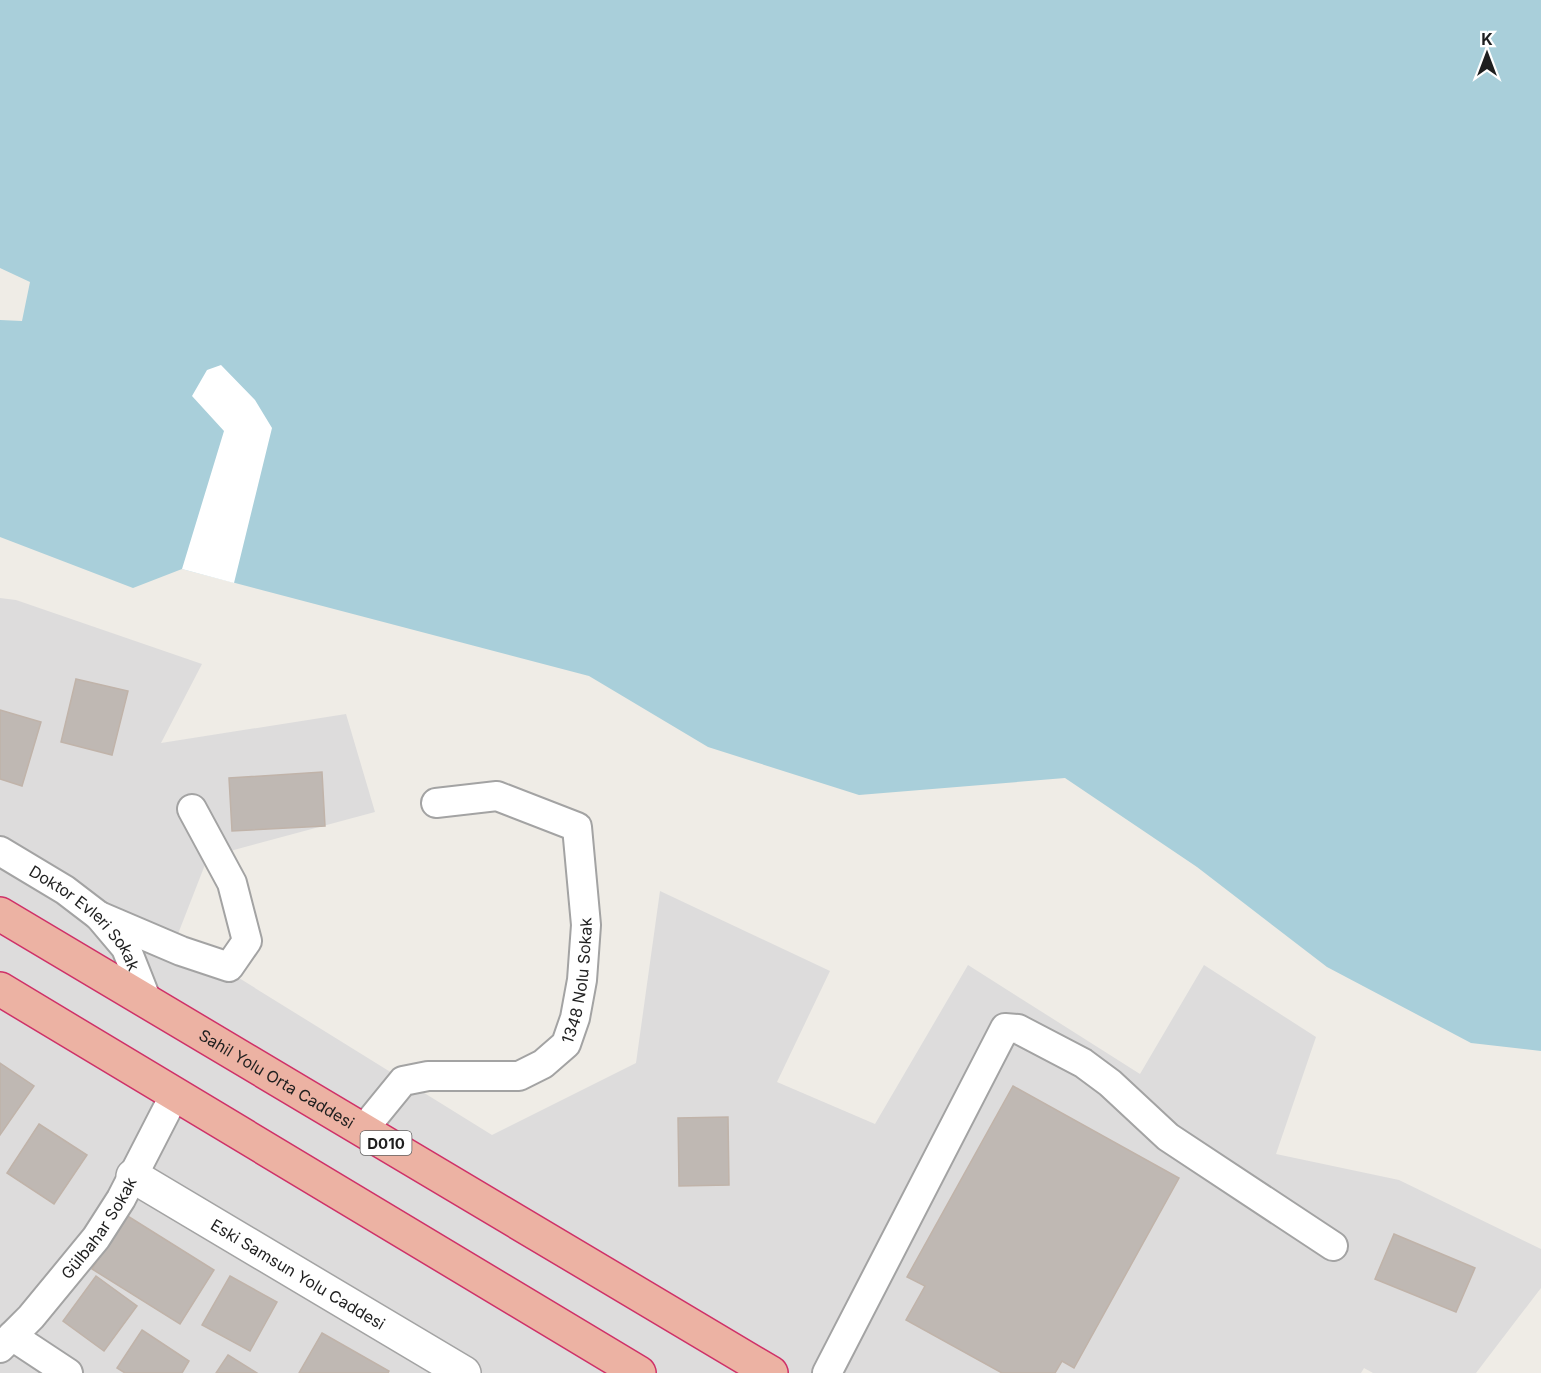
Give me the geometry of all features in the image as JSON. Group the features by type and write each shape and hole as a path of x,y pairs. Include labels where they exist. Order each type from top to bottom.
{"highway":[{"name":"Sahil Yolu Orta Caddesi","path":"0,914 771,1373"},
{"path":"0,989 639,1373"}],"street":[{"name":"1348 Nolu Sokak","path":"363,1130 403,1081 428,1076 519,1076 543,1065 566,1044 575,1018 582,980 586,925 577,826 497,796 436,803"},
{"path":"99,916 181,951 229,967 247,941 232,883 192,809"},
{"name":"Doktor Evleri Sokak","path":"0,851 65,890 99,916 126,948 147,1001"},
{"path":"827,1373 1005,1028 1018,1029 1083,1063 1110,1083 1168,1137 1333,1246"},
{"name":"Gülbahar Sokak","path":"6,1342 31,1317 96,1238 121,1199 175,1094"},
{"name":"Eski Samsun Yolu Caddesi","path":"133,1176 464,1373"},
{"path":"6,1342 68,1373"}],"shaded area":[{"path":"0,598 16,600 202,664 161,743 346,714 375,812 208,857 176,939 492,1135 636,1063 660,891 830,971 777,1082 875,1124 968,965 1140,1074 1204,965 1316,1037 1276,1154 1399,1180 1541,1249 1541,1288 1476,1373 1373,1373 1364,1368 1361,1373 0,1373"}],"water":[{"path":"0,0 1541,0 1541,1051 1471,1043 1327,967 1197,867 1065,778 859,795 708,747 589,676 182,569 133,588 0,537 0,320 22,321 30,282 0,268"}],"pier":[{"path":"221,365 255,400 272,428 234,583 182,569 224,431 192,396 207,370"}],"building":[{"path":"76,679 128,691 112,755 61,742"},
{"path":"0,710 41,722 22,786 0,779"},
{"path":"322,772 325,826 232,831 229,778"},
{"path":"0,1063 34,1086 0,1135"},
{"path":"1013,1086 1179,1178 1074,1368 1062,1361 1055,1373 1002,1373 906,1320 925,1286 907,1277"},
{"path":"728,1117 729,1185 679,1186 678,1118"},
{"path":"39,1124 87,1155 54,1204 7,1173"},
{"path":"126,1215 214,1270 180,1324 92,1269"},
{"path":"1394,1234 1475,1268 1456,1312 1375,1279"},
{"path":"96,1276 137,1306 104,1351 63,1321"},
{"path":"230,1276 277,1302 250,1351 202,1325"},
{"path":"142,1330 189,1361 182,1373 125,1373 117,1368"},
{"path":"322,1333 389,1371 388,1373 299,1373"},
{"path":"228,1355 257,1373 216,1373"}]}
